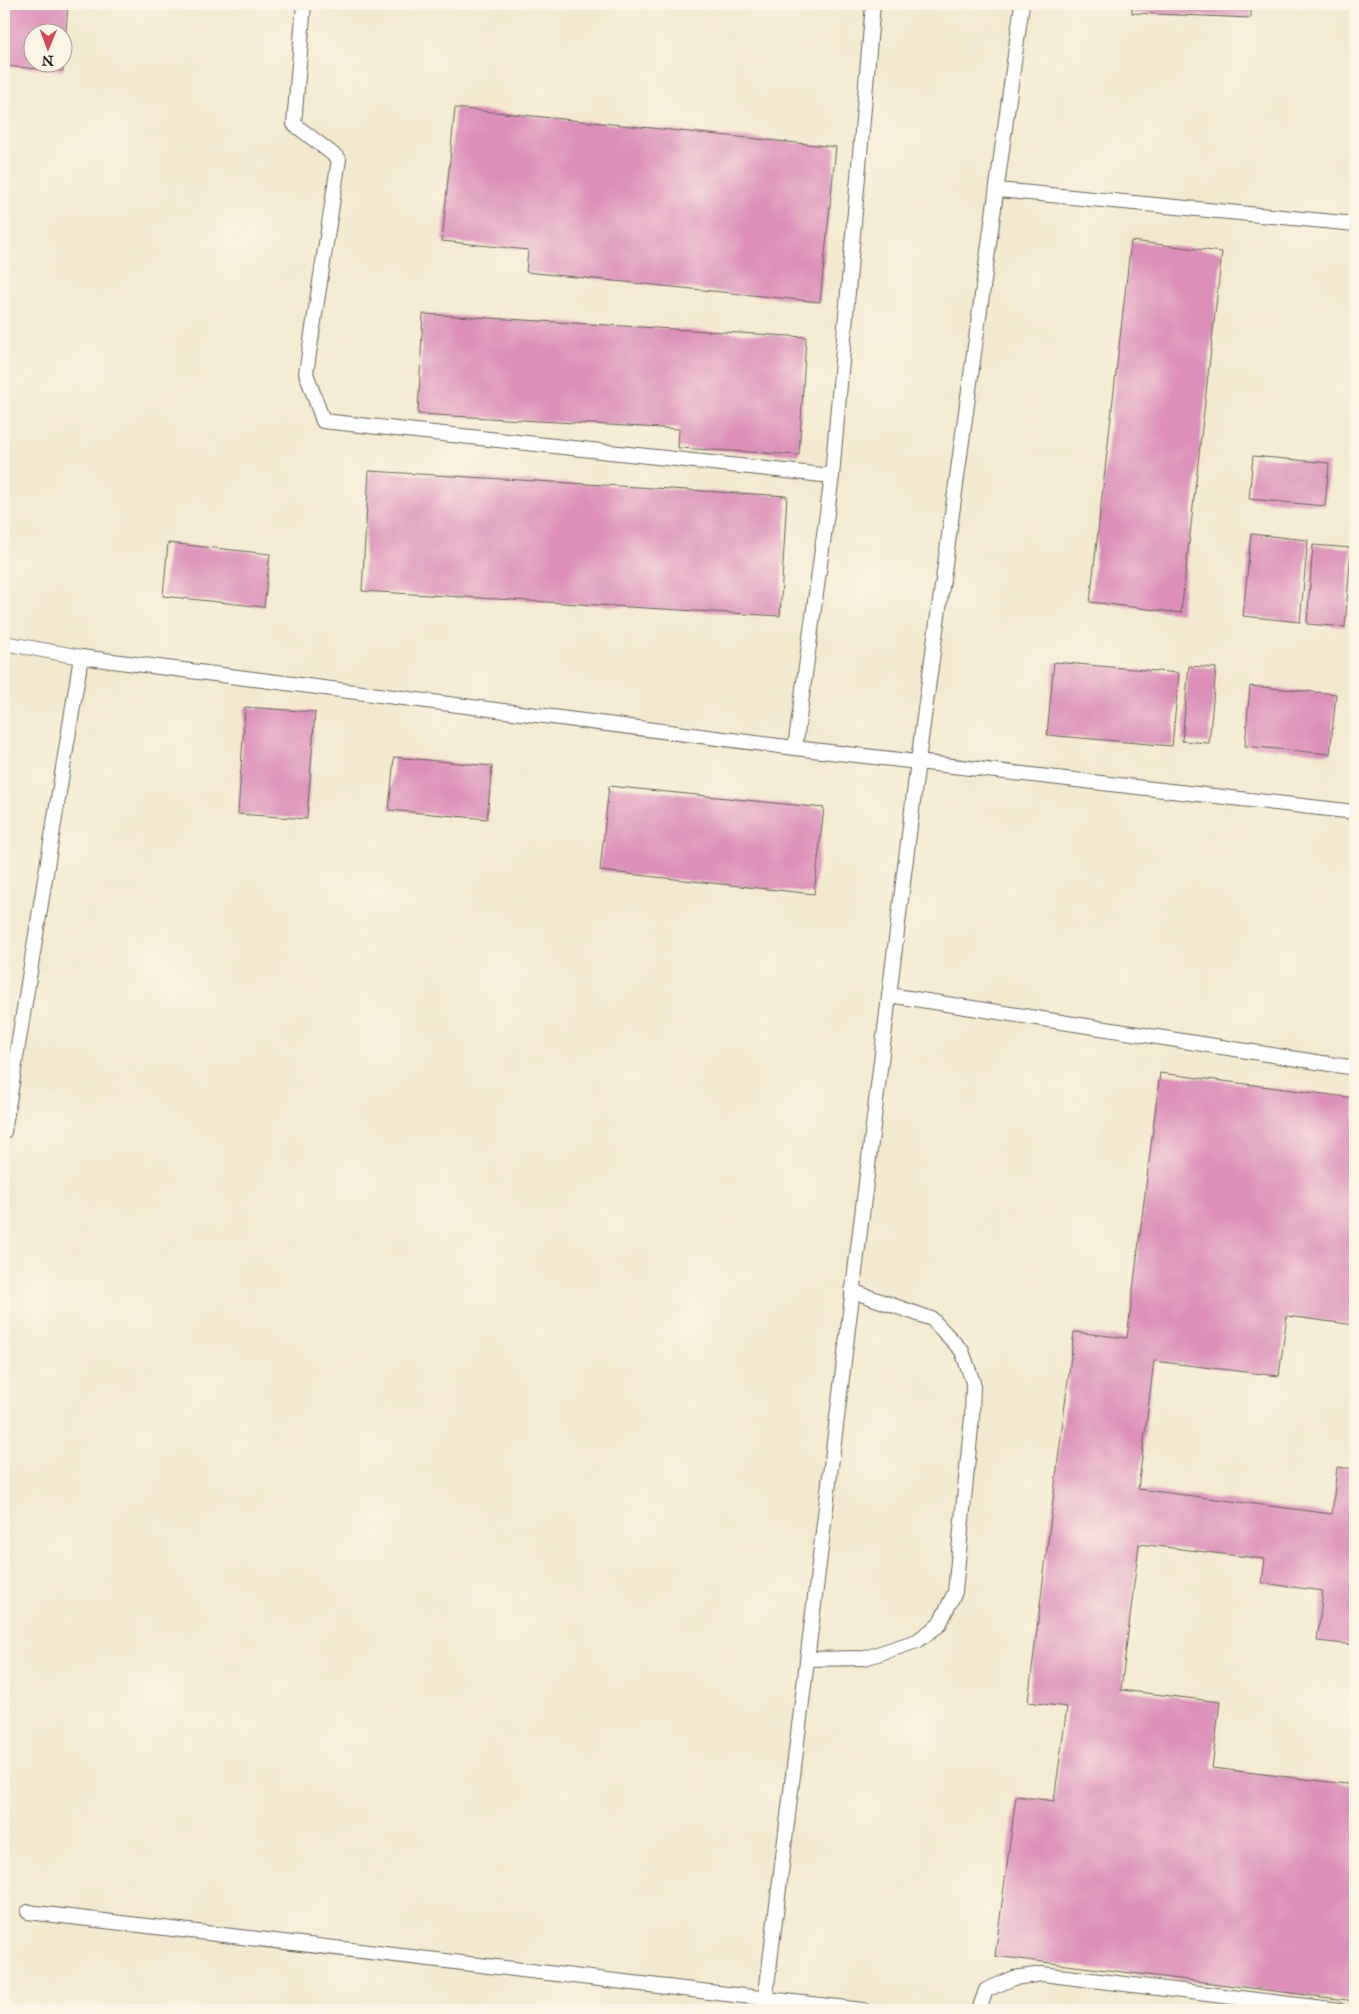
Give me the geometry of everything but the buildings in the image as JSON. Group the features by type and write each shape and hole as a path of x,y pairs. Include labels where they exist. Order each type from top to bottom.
{"lane":[{"path":"304,4 294,124 339,159 306,373 323,421 832,476"},
{"path":"795,748 832,476 873,4"},
{"path":"764,2005 918,761 998,190 1022,4"},
{"path":"998,190 1355,224"},
{"path":"4,643 81,656 795,748 1355,812"},
{"path":"4,1132 81,656"},
{"path":"889,995 1355,1068"},
{"path":"807,1659 865,1658 917,1641 940,1625 955,1592 972,1417 973,1382 962,1351 932,1319 852,1291"},
{"path":"28,1912 764,2005 863,2010"},
{"path":"979,2010 986,1990 1014,1978 1042,1974 1340,2010"}]}
